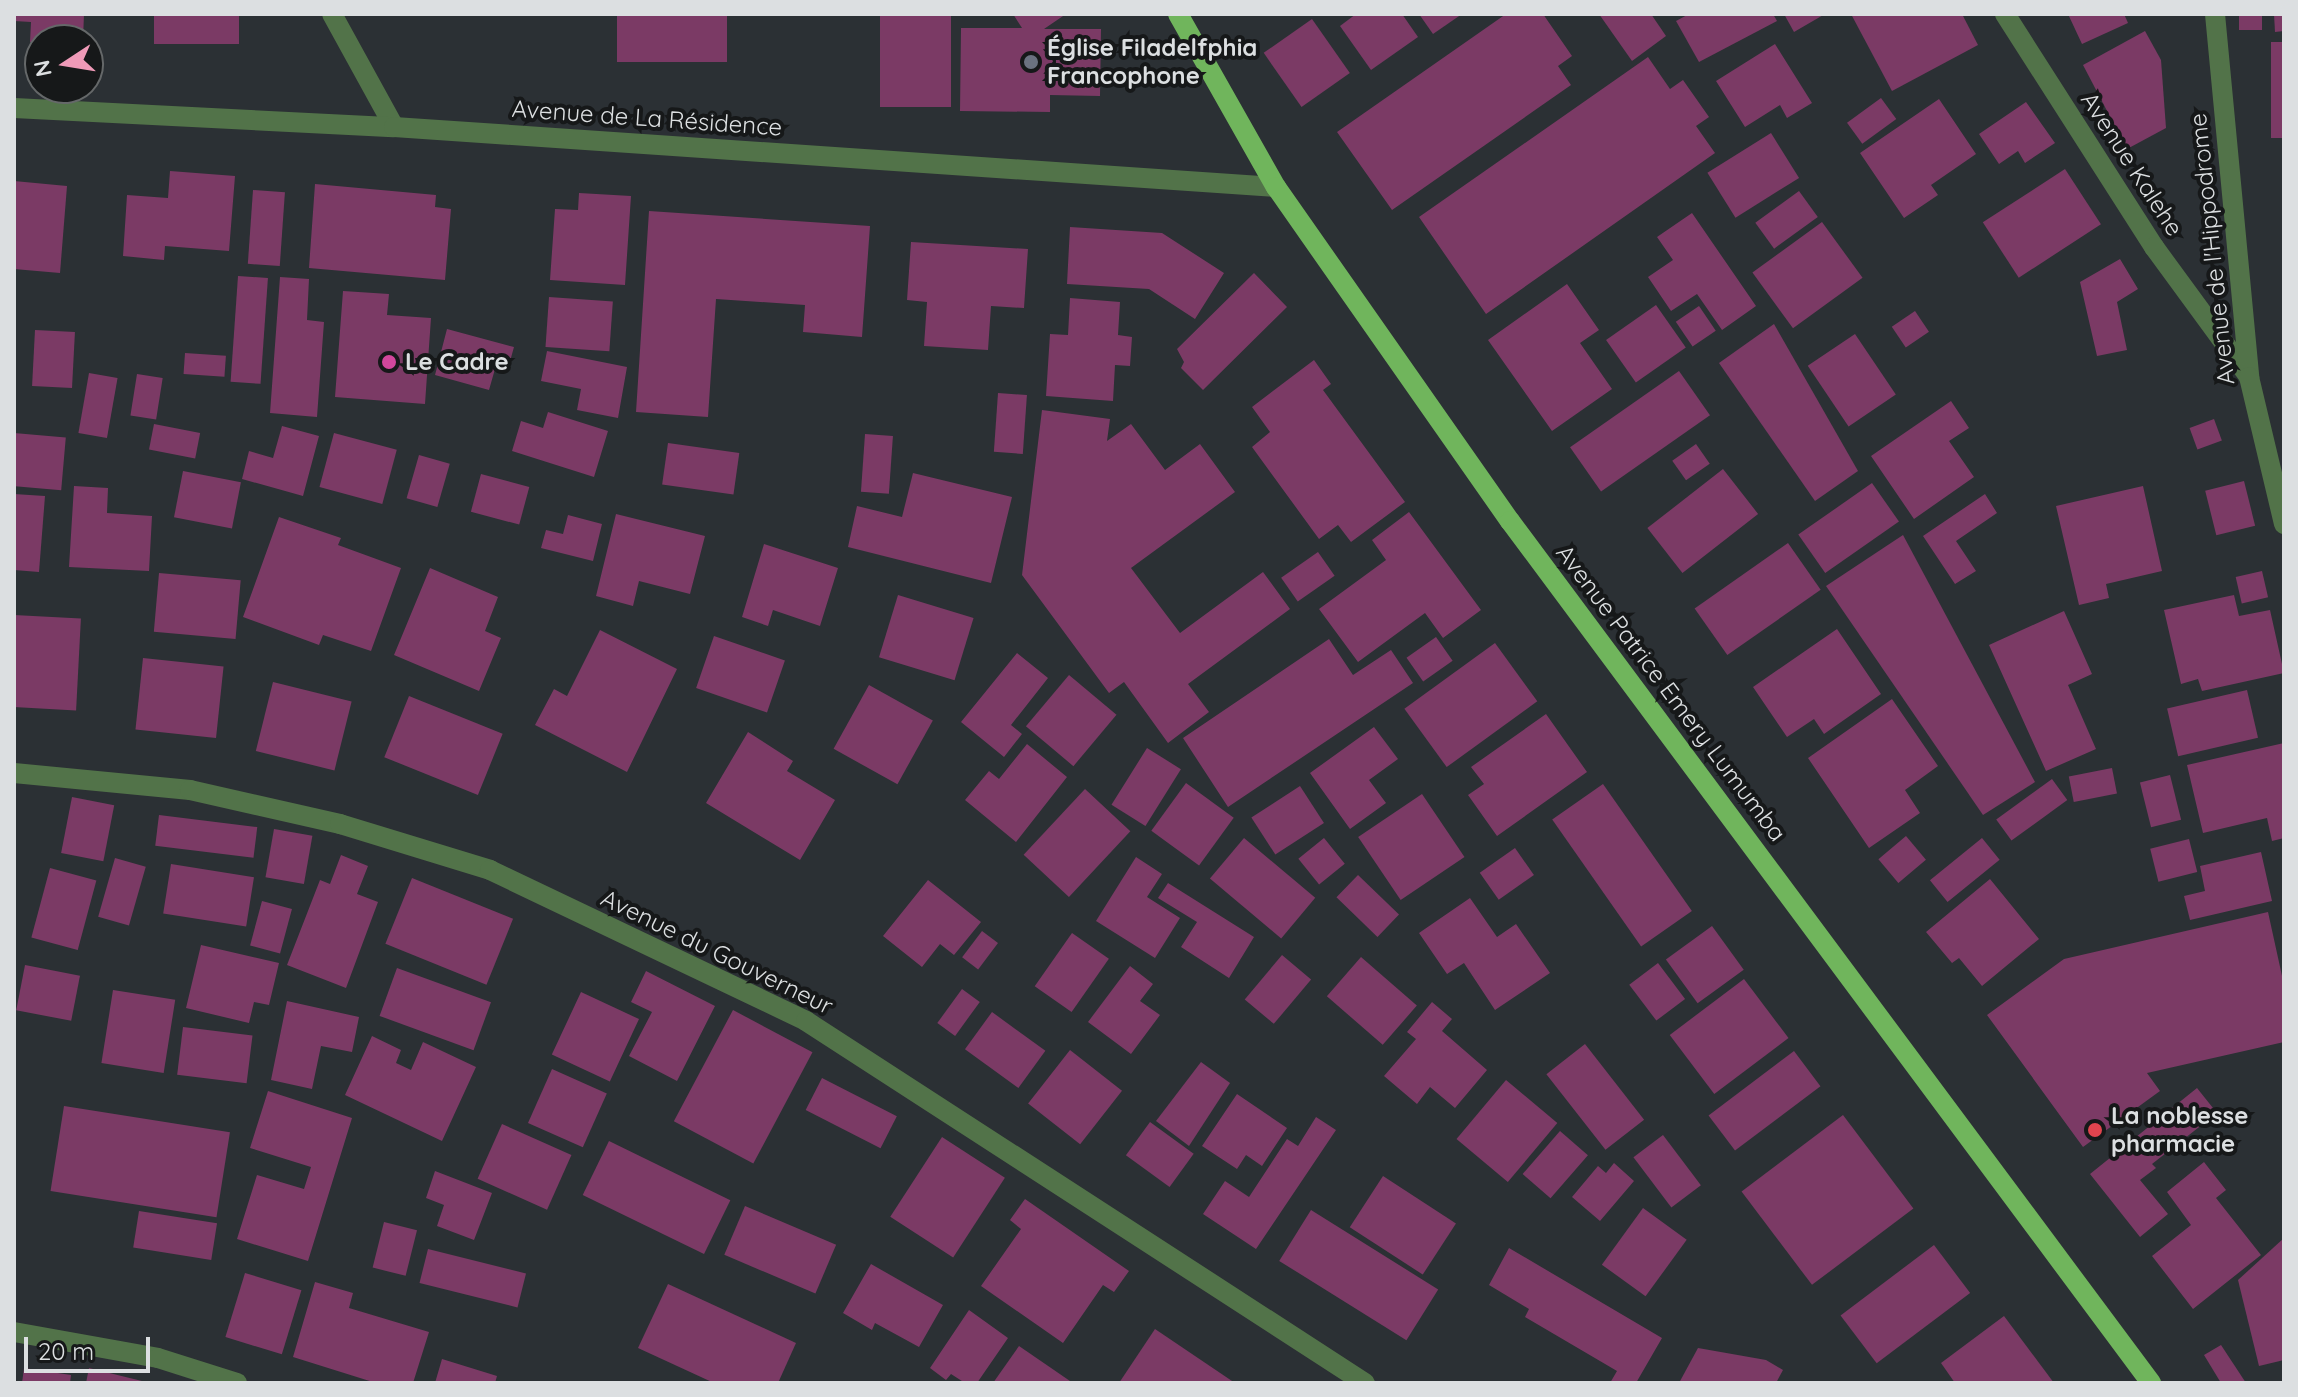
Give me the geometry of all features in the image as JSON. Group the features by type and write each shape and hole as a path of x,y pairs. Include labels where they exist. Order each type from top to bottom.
{"main road":[{"name":"Avenue Patrice Emery Lumumba","path":"1178,14 1276,187 1510,521 2151,1383"}],"street":[{"path":"332,14 394,127"},
{"name":"Avenue Kalehe","path":"2005,14 2154,247 2249,377"},
{"name":"Avenue de l'Hippodrome","path":"2215,14 2249,377 2284,524"},
{"name":"Avenue de La Résidence","path":"14,108 394,127 1276,187"},
{"name":"Avenue du Gouverneur","path":"14,773 190,790 340,824 490,870 806,1021 1365,1383"},
{"path":"14,1332 158,1358 237,1383"}],"building":[{"path":"14,14 84,14 84,24 14,21"},
{"path":"154,14 239,14 239,44 154,44"},
{"path":"617,14 727,14 727,62 617,62"},
{"path":"880,14 951,14 951,107 880,107"},
{"name":"Église Filadelfphia Francophone","path":"1013,14 1066,14 1044,29 1101,29 1100,96 1050,95 1050,112 960,111 961,28 1022,28"},
{"path":"1356,14 1402,14 1418,37 1371,70 1340,26"},
{"path":"1419,14 1462,14 1433,34"},
{"path":"1506,14 1543,14 1572,56 1558,66 1571,85 1392,210 1337,132"},
{"path":"1599,14 1651,14 1666,36 1632,61"},
{"path":"1689,14 1773,14 1777,21 1699,62 1676,21"},
{"path":"1784,14 1825,14 1794,32"},
{"path":"1851,14 1962,14 1978,45 1892,91"},
{"path":"2068,14 2124,14 2128,23 2082,44"},
{"path":"2239,14 2262,14 2262,30 2239,30"},
{"path":"2274,14 2284,14 2284,31 2275,32"},
{"path":"1312,19 1350,73 1302,107 1264,53"},
{"path":"2145,31 2161,60 2166,128 2127,149 2083,65"},
{"path":"2271,42 2284,42 2284,138 2271,138"},
{"path":"1775,44 1812,103 1787,118 1780,105 1745,127 1716,81"},
{"path":"1648,57 1670,89 1683,80 1709,117 1696,126 1715,153 1486,314 1419,217"},
{"path":"1881,98 1896,119 1862,144 1847,123"},
{"path":"1939,99 1976,154 1931,185 1938,195 1904,218 1860,153"},
{"path":"2026,102 2055,143 2025,163 2018,151 1999,164 1979,134"},
{"path":"1771,133 1799,178 1735,218 1707,173"},
{"path":"2065,169 2101,224 2019,278 1983,222"},
{"path":"170,171 235,176 229,251 165,246 164,260 123,256 127,195 168,198"},
{"path":"14,181 67,186 60,273 14,269"},
{"path":"315,184 436,195 435,207 451,209 445,280 309,268"},
{"path":"253,190 285,192 280,266 248,264"},
{"path":"1799,191 1818,217 1774,249 1755,223"},
{"path":"579,193 631,196 625,285 550,280 555,209 578,210"},
{"path":"649,211 870,226 862,337 803,332 805,305 716,299 708,417 636,412"},
{"path":"1692,213 1756,306 1722,330 1697,294 1671,311 1648,277 1673,260 1657,237"},
{"path":"1822,222 1863,278 1793,328 1752,273"},
{"path":"1070,227 1162,233 1224,273 1195,319 1149,289 1067,284"},
{"path":"911,242 1028,249 1024,308 991,306 988,350 924,346 927,302 907,300"},
{"path":"2120,259 2138,289 2117,302 2127,350 2097,356 2080,282"},
{"path":"1254,273 1287,307 1203,390 1181,368 1184,362 1177,349"},
{"path":"238,276 268,278 261,384 231,382"},
{"path":"280,277 309,279 307,320 324,322 317,417 270,413"},
{"path":"1567,284 1599,330 1580,343 1612,389 1552,431 1488,340"},
{"path":"343,291 389,294 387,315 431,318 425,404 335,397"},
{"path":"549,297 613,301 609,351 546,347"},
{"path":"1070,298 1120,302 1118,335 1132,337 1130,366 1115,365 1113,401 1046,396 1050,334 1068,335"},
{"path":"1656,305 1686,348 1636,383 1606,340"},
{"path":"1699,306 1716,331 1693,347 1676,322"},
{"path":"1915,311 1929,332 1906,347 1892,327"},
{"path":"1774,324 1858,471 1815,501 1719,363"},
{"path":"447,329 514,347 507,372 495,369 489,390 435,375"},
{"path":"35,330 75,332 72,388 32,386"},
{"path":"1855,334 1896,395 1849,426 1808,366"},
{"path":"547,351 627,367 618,418 577,410 581,389 541,381"},
{"path":"185,353 226,356 224,377 184,374"},
{"path":"1314,360 1331,384 1323,390 1405,502 1351,542 1338,525 1319,539 1252,447 1270,432 1252,407"},
{"path":"1679,371 1710,415 1601,492 1570,447"},
{"path":"89,373 118,378 107,438 78,433"},
{"path":"137,374 163,378 156,420 130,415"},
{"path":"998,393 1027,395 1023,454 994,452"},
{"path":"1951,401 1969,428 1949,441 1974,477 1914,519 1871,456"},
{"path":"1042,410 1110,419 1107,441 1131,424 1165,470 1200,444 1235,492 1131,568 1180,633 1263,572 1290,609 1188,684 1209,712 1168,743 1124,682 1109,693 1022,575"},
{"path":"548,412 608,431 594,477 512,451 521,421 543,428"},
{"path":"2214,419 2222,441 2197,450 2190,428"},
{"path":"154,424 200,433 195,458 149,450"},
{"path":"282,426 319,436 303,496 242,479 249,451 273,458"},
{"path":"14,433 66,438 61,490 14,486"},
{"path":"334,433 397,450 382,504 320,487"},
{"path":"865,434 893,436 889,494 861,492"},
{"path":"668,443 739,453 733,495 662,485"},
{"path":"1696,444 1710,464 1686,480 1672,461"},
{"path":"419,455 450,464 437,507 407,498"},
{"path":"1723,469 1758,514 1682,573 1647,528"},
{"path":"183,471 241,482 232,528 174,517"},
{"path":"913,473 1012,497 991,583 848,547 857,506 902,517"},
{"path":"481,474 529,487 519,525 471,512"},
{"path":"2244,481 2255,526 2216,535 2205,491"},
{"path":"1872,483 1899,522 1825,573 1798,535"},
{"path":"74,486 108,488 107,513 152,516 149,571 69,567"},
{"path":"2143,486 2162,571 2106,584 2109,598 2079,605 2056,506"},
{"path":"14,494 45,496 39,572 14,570"},
{"path":"1985,494 1997,513 1956,541 1976,571 1955,584 1923,536"},
{"path":"1409,512 1481,610 1443,638 1425,613 1358,662 1319,609 1386,560 1372,540"},
{"path":"616,514 705,536 690,594 639,581 633,606 596,596"},
{"path":"568,515 602,524 593,561 541,548 546,530 563,534"},
{"path":"279,517 341,538 338,545 401,568 371,651 323,635 319,645 243,617"},
{"path":"1903,535 2035,782 1983,815 1826,586"},
{"path":"1788,543 1821,590 1727,655 1695,608"},
{"path":"764,544 838,568 820,626 773,610 768,626 742,617"},
{"path":"1318,552 1335,576 1298,602 1281,578"},
{"path":"430,568 498,597 485,631 501,638 479,691 394,655"},
{"path":"2262,571 2268,597 2242,603 2236,577"},
{"path":"159,573 241,580 236,639 154,632"},
{"path":"898,595 974,618 955,680 879,657"},
{"path":"2234,595 2239,616 2270,610 2284,673 2202,691 2198,679 2181,684 2164,610"},
{"path":"2064,611 2092,674 2068,685 2096,749 2046,771 1989,645"},
{"path":"14,615 81,619 76,710 14,707"},
{"path":"1837,629 1881,694 1824,734 1814,719 1787,737 1753,687"},
{"path":"600,630 677,669 627,772 535,725 554,689 567,696"},
{"path":"714,636 785,660 767,712 696,688"},
{"path":"1436,637 1453,661 1423,681 1407,658"},
{"path":"1329,639 1353,675 1391,650 1413,683 1228,807 1183,738"},
{"path":"1495,643 1537,701 1447,767 1404,709"},
{"path":"1017,653 1048,678 1011,725 1022,734 1004,757 961,722"},
{"path":"143,658 224,666 216,738 135,730"},
{"path":"1069,675 1116,715 1073,766 1026,726"},
{"path":"273,682 352,702 334,770 256,751"},
{"path":"869,685 933,720 897,784 834,749"},
{"path":"2247,690 2258,738 2178,756 2167,708"},
{"path":"409,696 503,734 478,795 384,757"},
{"path":"1892,699 1938,766 1905,790 1920,813 1869,848 1808,758"},
{"path":"1546,714 1587,772 1497,836 1468,795 1484,784 1471,767"},
{"path":"1374,727 1398,759 1369,780 1386,803 1350,829 1310,773"},
{"path":"748,732 793,761 787,771 835,800 800,860 706,803"},
{"path":"2284,743 2284,838 2272,841 2267,818 2203,833 2187,765"},
{"path":"1027,744 1067,777 1016,842 965,800 989,771 999,779"},
{"path":"1147,748 1181,769 1145,826 1111,805"},
{"path":"2112,768 2117,794 2074,802 2069,776"},
{"path":"2170,775 2181,820 2151,827 2140,782"},
{"path":"2052,779 2067,800 2011,841 1996,820"},
{"path":"1186,783 1234,818 1199,865 1151,831"},
{"path":"1603,784 1692,911 1641,947 1552,820"},
{"path":"1300,786 1324,823 1275,854 1251,818"},
{"path":"1085,789 1130,831 1069,897 1024,855"},
{"path":"1422,794 1464,857 1401,900 1358,837"},
{"path":"72,797 114,805 103,861 61,853"},
{"path":"159,815 257,827 253,858 155,846"},
{"path":"274,829 312,836 304,884 265,877"},
{"path":"1906,836 1926,860 1898,883 1878,859"},
{"path":"1244,838 1315,898 1281,938 1210,879"},
{"path":"1324,838 1345,864 1319,884 1298,859"},
{"path":"1982,838 2000,860 1948,902 1930,880"},
{"path":"2189,839 2197,872 2158,882 2150,849"},
{"path":"1515,848 1534,875 1499,900 1480,873"},
{"path":"2261,852 2272,901 2190,920 2184,896 2205,891 2200,866"},
{"path":"341,855 368,866 357,894 378,902 346,988 287,965 320,880 330,884"},
{"path":"1136,857 1162,874 1147,897 1180,918 1155,958 1096,921"},
{"path":"115,858 146,867 129,925 98,917"},
{"path":"171,864 254,877 246,927 163,913"},
{"path":"50,868 96,880 78,950 31,938"},
{"path":"1358,875 1399,915 1377,937 1336,897"},
{"path":"412,878 513,919 486,985 385,944"},
{"path":"1990,879 2039,939 1982,986 1959,958 1952,963 1926,932"},
{"path":"928,880 981,922 954,955 940,944 922,967 883,936"},
{"path":"1168,883 1254,937 1229,978 1181,947 1197,922 1158,898"},
{"path":"1470,898 1497,937 1516,924 1550,973 1495,1010 1464,963 1447,974 1419,933"},
{"path":"262,901 292,909 280,953 250,945"},
{"path":"2268,912 2284,985 2284,1042 2147,1073 2160,1091 2083,1147 1987,1015 2064,959"},
{"path":"1712,926 1744,970 1698,1003 1666,960"},
{"path":"982,931 998,943 978,969 962,957"},
{"path":"1072,933 1109,959 1072,1012 1035,986"},
{"path":"201,945 279,963 269,1005 254,1002 249,1023 186,1008"},
{"path":"1282,955 1311,979 1274,1024 1245,999"},
{"path":"1361,957 1417,1006 1383,1045 1327,996"},
{"path":"1658,963 1685,999 1656,1021 1629,985"},
{"path":"25,965 80,976 71,1021 16,1010"},
{"path":"1130,966 1153,984 1140,1001 1160,1015 1131,1054 1088,1022"},
{"path":"397,968 491,1002 474,1050 380,1016"},
{"path":"646,971 715,1006 677,1081 629,1056 652,1012 631,1002"},
{"path":"1744,979 1789,1038 1714,1094 1670,1035"},
{"path":"962,989 980,1002 955,1036 937,1023"},
{"path":"113,990 175,1000 164,1073 101,1063"},
{"path":"581,992 639,1019 610,1082 552,1055"},
{"path":"287,1001 359,1017 352,1052 321,1046 312,1089 271,1080"},
{"path":"1432,1002 1452,1019 1442,1031 1487,1070 1455,1108 1430,1087 1417,1104 1384,1076 1416,1039 1407,1032"},
{"path":"733,1010 812,1052 753,1164 674,1121"},
{"path":"992,1012 1045,1051 1018,1088 965,1049"},
{"path":"183,1027 252,1036 247,1083 177,1075"},
{"path":"372,1036 401,1050 396,1063 411,1070 423,1042 476,1067 442,1141 345,1095"},
{"path":"1585,1044 1644,1120 1605,1150 1546,1074"},
{"path":"1070,1050 1122,1091 1080,1144 1028,1104"},
{"path":"1794,1051 1820,1086 1735,1151 1709,1115"},
{"path":"1201,1062 1230,1083 1189,1146 1156,1121"},
{"path":"552,1069 607,1093 583,1147 528,1123"},
{"path":"822,1078 897,1116 881,1148 806,1110"},
{"path":"1506,1080 1557,1123 1508,1182 1457,1139"},
{"path":"2197,1088 2217,1113 2152,1164 2156,1168 2140,1180 2168,1214 2140,1237 2090,1174"},
{"path":"268,1091 352,1118 308,1261 237,1239 257,1175 304,1189 311,1167 250,1148"},
{"path":"1237,1094 1287,1128 1262,1166 1246,1155 1237,1169 1202,1146"},
{"path":"64,1106 230,1132 216,1217 51,1191"},
{"path":"1843,1115 1913,1208 1812,1285 1742,1191"},
{"path":"1316,1117 1336,1130 1256,1249 1203,1214 1225,1181 1249,1197 1287,1139 1298,1146"},
{"path":"1150,1122 1194,1154 1170,1187 1126,1155"},
{"path":"502,1124 571,1155 547,1210 478,1179"},
{"path":"1560,1131 1588,1155 1551,1198 1523,1174"},
{"path":"1663,1135 1701,1185 1671,1208 1633,1157"},
{"path":"942,1137 1005,1178 953,1258 890,1217"},
{"path":"609,1141 730,1200 704,1254 583,1195"},
{"path":"2204,1162 2226,1190 2216,1198 2261,1255 2193,1309 2152,1256 2191,1225 2167,1192"},
{"path":"1614,1163 1634,1181 1600,1221 1572,1197 1598,1166 1606,1173"},
{"path":"435,1171 492,1193 474,1240 437,1226 444,1205 426,1198"},
{"path":"1383,1176 1456,1223 1423,1275 1350,1227"},
{"path":"1025,1199 1129,1271 1114,1292 1103,1285 1063,1343 981,1286 1021,1229 1010,1220"},
{"path":"745,1206 836,1245 815,1293 724,1255"},
{"path":"1643,1208 1687,1240 1646,1296 1602,1265"},
{"path":"1311,1210 1438,1289 1406,1340 1279,1261"},
{"path":"139,1211 217,1223 211,1260 133,1248"},
{"path":"384,1222 417,1230 406,1276 373,1268"},
{"path":"2284,1238 2284,1360 2259,1366 2238,1280"},
{"path":"1934,1245 1970,1293 1877,1363 1841,1315"},
{"path":"1509,1248 1662,1338 1636,1383 1610,1383 1617,1371 1525,1317 1529,1309 1489,1285"},
{"path":"428,1249 526,1273 518,1307 420,1283"},
{"path":"871,1264 943,1305 919,1347 875,1323 872,1330 843,1313"},
{"path":"245,1273 301,1290 282,1354 225,1337"},
{"path":"315,1282 353,1293 349,1308 429,1332 413,1383 376,1383 293,1357"},
{"path":"668,1284 796,1343 778,1383 714,1383 638,1348"},
{"path":"969,1310 1008,1338 977,1383 965,1383 951,1374 946,1380 930,1368"},
{"path":"2004,1316 2054,1383 1955,1383 1941,1363"},
{"path":"1155,1329 1235,1383 1119,1383"},
{"path":"2221,1345 2246,1383 2221,1383 2204,1355"},
{"path":"1019,1346 1070,1381 1069,1383 993,1383"},
{"path":"1698,1348 1766,1360 1783,1370 1776,1383 1679,1383"},
{"path":"442,1359 497,1376 495,1383 435,1383"},
{"path":"24,1368 71,1375 70,1383 22,1383"},
{"path":"89,1368 146,1382 146,1383 86,1383"}],"place":[{"name":"Église Filadelfphia Francophone","path":"1031,62"},
{"name":"Le Cadre","path":"389,362"},
{"name":"La noblesse pharmacie","path":"2095,1130"}]}
